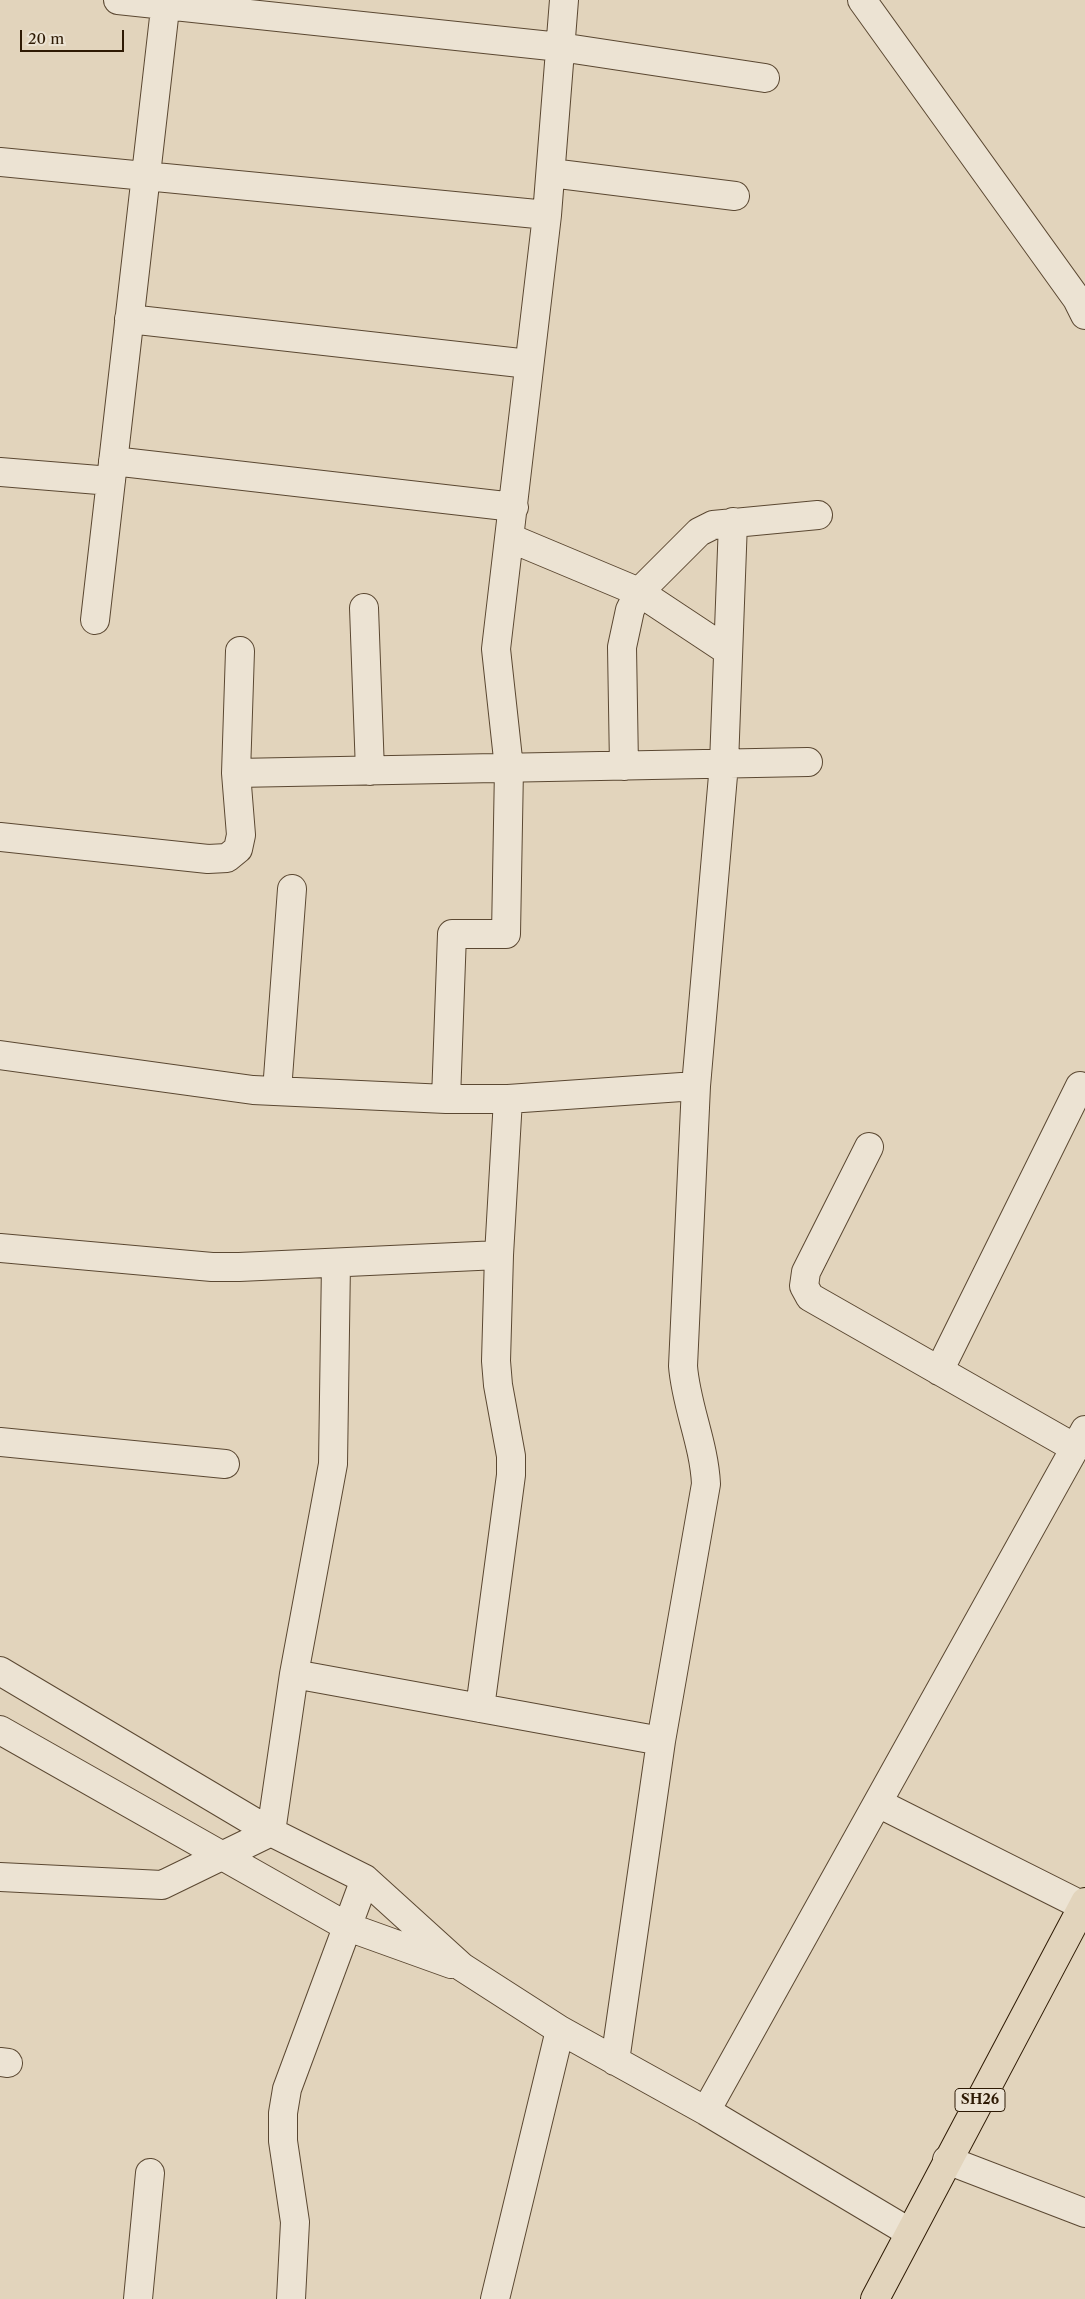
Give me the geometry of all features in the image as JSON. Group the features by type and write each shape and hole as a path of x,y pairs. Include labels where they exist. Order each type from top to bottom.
{"main road":[{"name":"SH26","path":"875,2299 1084,1904"}],"street":[{"path":"118,0 165,2 560,47 765,78"},
{"path":"446,1099 452,934 506,934 509,768 496,649 547,215 564,0"},
{"path":"862,0 1077,299 1085,315"},
{"path":"95,620 165,2"},
{"path":"0,162 547,215"},
{"path":"550,173 736,196"},
{"path":"129,319 529,364"},
{"path":"0,472 112,471 514,507"},
{"path":"624,766 622,647 630,610 640,592 699,532 713,525 818,516"},
{"path":"614,2062 661,1741 706,1484 704,1463 684,1389 683,1366 696,1086 724,764 733,522"},
{"path":"510,538 640,592 728,651"},
{"path":"364,608 370,771"},
{"path":"0,837 208,859 227,858 238,849 241,835 236,773 240,651"},
{"path":"236,773 808,762"},
{"path":"277,1091 292,889"},
{"path":"0,1055 253,1090 446,1099 508,1099 696,1086"},
{"path":"939,1371 1080,1086"},
{"path":"480,1708 511,1475 511,1456 498,1385 496,1361 499,1255 508,1099"},
{"path":"706,2111 1080,1439 939,1371 810,1297 804,1286 806,1272 869,1147"},
{"path":"0,1248 212,1267 499,1255"},
{"path":"271,1832 294,1674 332,1464 336,1263"},
{"path":"0,1442 225,1464"},
{"path":"0,1671 271,1832 365,1879 462,1967 560,2030 614,2062 706,2111 909,2232"},
{"path":"294,1674 661,1741"},
{"path":"0,1730 348,1927 462,1967"},
{"path":"878,1803 1084,1904"},
{"path":"0,1877 162,1886 271,1832"},
{"path":"291,2299 295,2222 283,2141 283,2113 287,2089 365,1879"},
{"path":"496,2299 560,2030"},
{"path":"948,2160 1085,2213"},
{"path":"138,2299 150,2174"}]}
